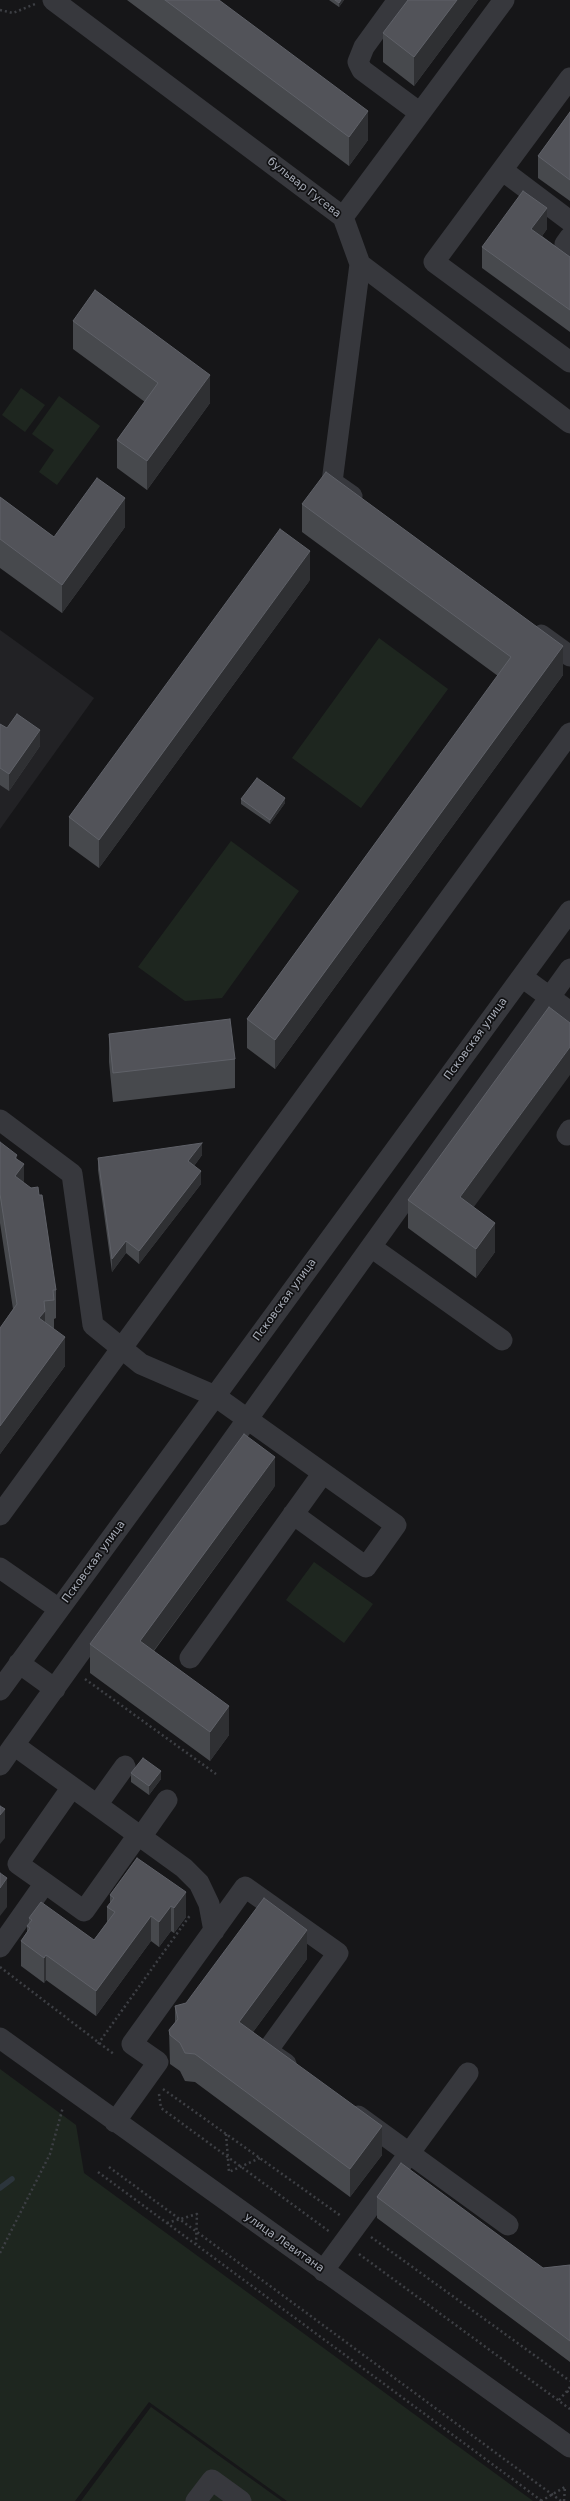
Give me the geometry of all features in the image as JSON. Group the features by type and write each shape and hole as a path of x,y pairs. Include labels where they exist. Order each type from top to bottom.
{"street":[{"name":"бульвар Гусева","path":"53,0 343,216 360,264"},
{"path":"398,0 364,47 358,62 362,70 420,113"},
{"path":"343,216 504,0"},
{"path":"570,78 434,262 570,362"},
{"path":"502,170 570,221"},
{"path":"570,238 566,244 570,247"},
{"path":"364,505 332,482 360,264 570,423"},
{"path":"525,623 570,656"},
{"path":"0,1515 120,1347 570,732"},
{"name":"Псковская улица","path":"0,1690 570,911"},
{"path":"0,1765 570,969"},
{"path":"522,977 570,1012"},
{"path":"0,1120 72,1174 93,1325 141,1364 215,1396 396,1525 366,1567 293,1514"},
{"path":"371,1246 502,1340"},
{"path":"190,1658 323,1473"},
{"path":"0,1568 59,1609"},
{"path":"19,1663 55,1688"},
{"path":"14,1746 184,1868 199,1883 209,1904 214,1931"},
{"path":"97,1805 126,1766"},
{"path":"72,1787 18,1864 84,1911 167,1800"},
{"path":"0,1947 45,1883"},
{"path":"115,2122 158,2062 132,2044 245,1887 338,1953 267,2051 300,2074"},
{"name":"улица Левитана","path":"0,2038 115,2122 570,2447"},
{"path":"323,2271 468,2073"},
{"path":"345,2107 508,2225"},
{"path":"196,2501 212,2480 241,2501"}],"path":[{"path":"0,10 13,13 34,5 37,0"},
{"path":"83,1678 216,1774"},
{"path":"98,2044 195,1909"},
{"path":"0,1967 98,2044 117,2056"},
{"path":"148,2077 570,2381"},
{"path":"0,2253 50,2154 67,2096 71,2090"},
{"path":"226,2134 229,2172 260,2158"},
{"path":"109,2167 561,2501"},
{"path":"98,2172 541,2501 565,2487 564,2501"},
{"path":"166,2223 197,2214 196,2245"},
{"path":"559,2400 570,2387"},
{"path":"567,2391 570,2394"}],"shaded area":[{"path":"21,388 45,405 25,432 2,415"},
{"path":"59,396 100,426 57,485 39,472 54,450 32,434"},
{"path":"0,630 94,698 0,829"},
{"path":"379,638 448,689 361,808 292,758"},
{"path":"231,841 299,891 222,998 185,1001 138,967"},
{"path":"314,1562 373,1604 344,1643 286,1600"},
{"path":"0,2069 76,2125 84,2173 533,2501 287,2501 149,2402 75,2501 0,2501"},
{"path":"151,2407 282,2501 81,2501"}],"building":[{"path":"165,0 219,0 368,111 349,137"},
{"path":"408,0 457,0 414,57 383,33"},
{"path":"570,112 570,180 538,156"},
{"path":"523,191 547,208 531,229 570,257 570,310 482,247"},
{"path":"95,290 210,375 147,461 117,440 158,383 73,321"},
{"path":"326,472 563,646 275,1040 247,1019 511,657 302,504"},
{"path":"97,478 125,498 62,585 0,539 0,497 54,537"},
{"path":"280,529 310,551 99,840 69,817"},
{"path":"17,714 40,730 9,774 0,768 0,724 7,728"},
{"path":"257,778 285,798 270,820 241,799"},
{"path":"549,1007 570,1023 570,1047 460,1197 495,1223 476,1249 408,1200"},
{"path":"230,1019 235,1059 113,1073 109,1034"},
{"path":"0,1142 17,1155 15,1158 24,1164 15,1176 31,1188 38,1187 39,1195 42,1195 56,1290 53,1290 54,1300 44,1301 45,1311 39,1318 65,1337 0,1426 0,1328 17,1304 0,1194"},
{"path":"202,1143 188,1161 201,1171 139,1251 126,1241 112,1259 98,1158"},
{"path":"244,1434 275,1457 140,1641 229,1706 210,1732 90,1644"},
{"path":"143,1758 161,1771 149,1786 131,1773"},
{"path":"0,1806 5,1809 0,1815"},
{"path":"137,1858 186,1892 174,1908 171,1906 159,1922 151,1916 96,1991 46,1955 44,1958 21,1941 30,1928 27,1926 32,1920 29,1918 41,1902 94,1940 115,1912 107,1907 114,1898 110,1895"},
{"path":"0,1873 7,1878 0,1888"},
{"path":"264,1898 307,1930 239,2022 382,2126 350,2169 195,2054 185,2053 180,2043 170,2035 169,2030 178,2019 175,2006 186,2003"},
{"path":"401,2163 543,2268 570,2265 570,2341 377,2197"}],"waterway":[{"path":"0,2188 12,2179"}]}
